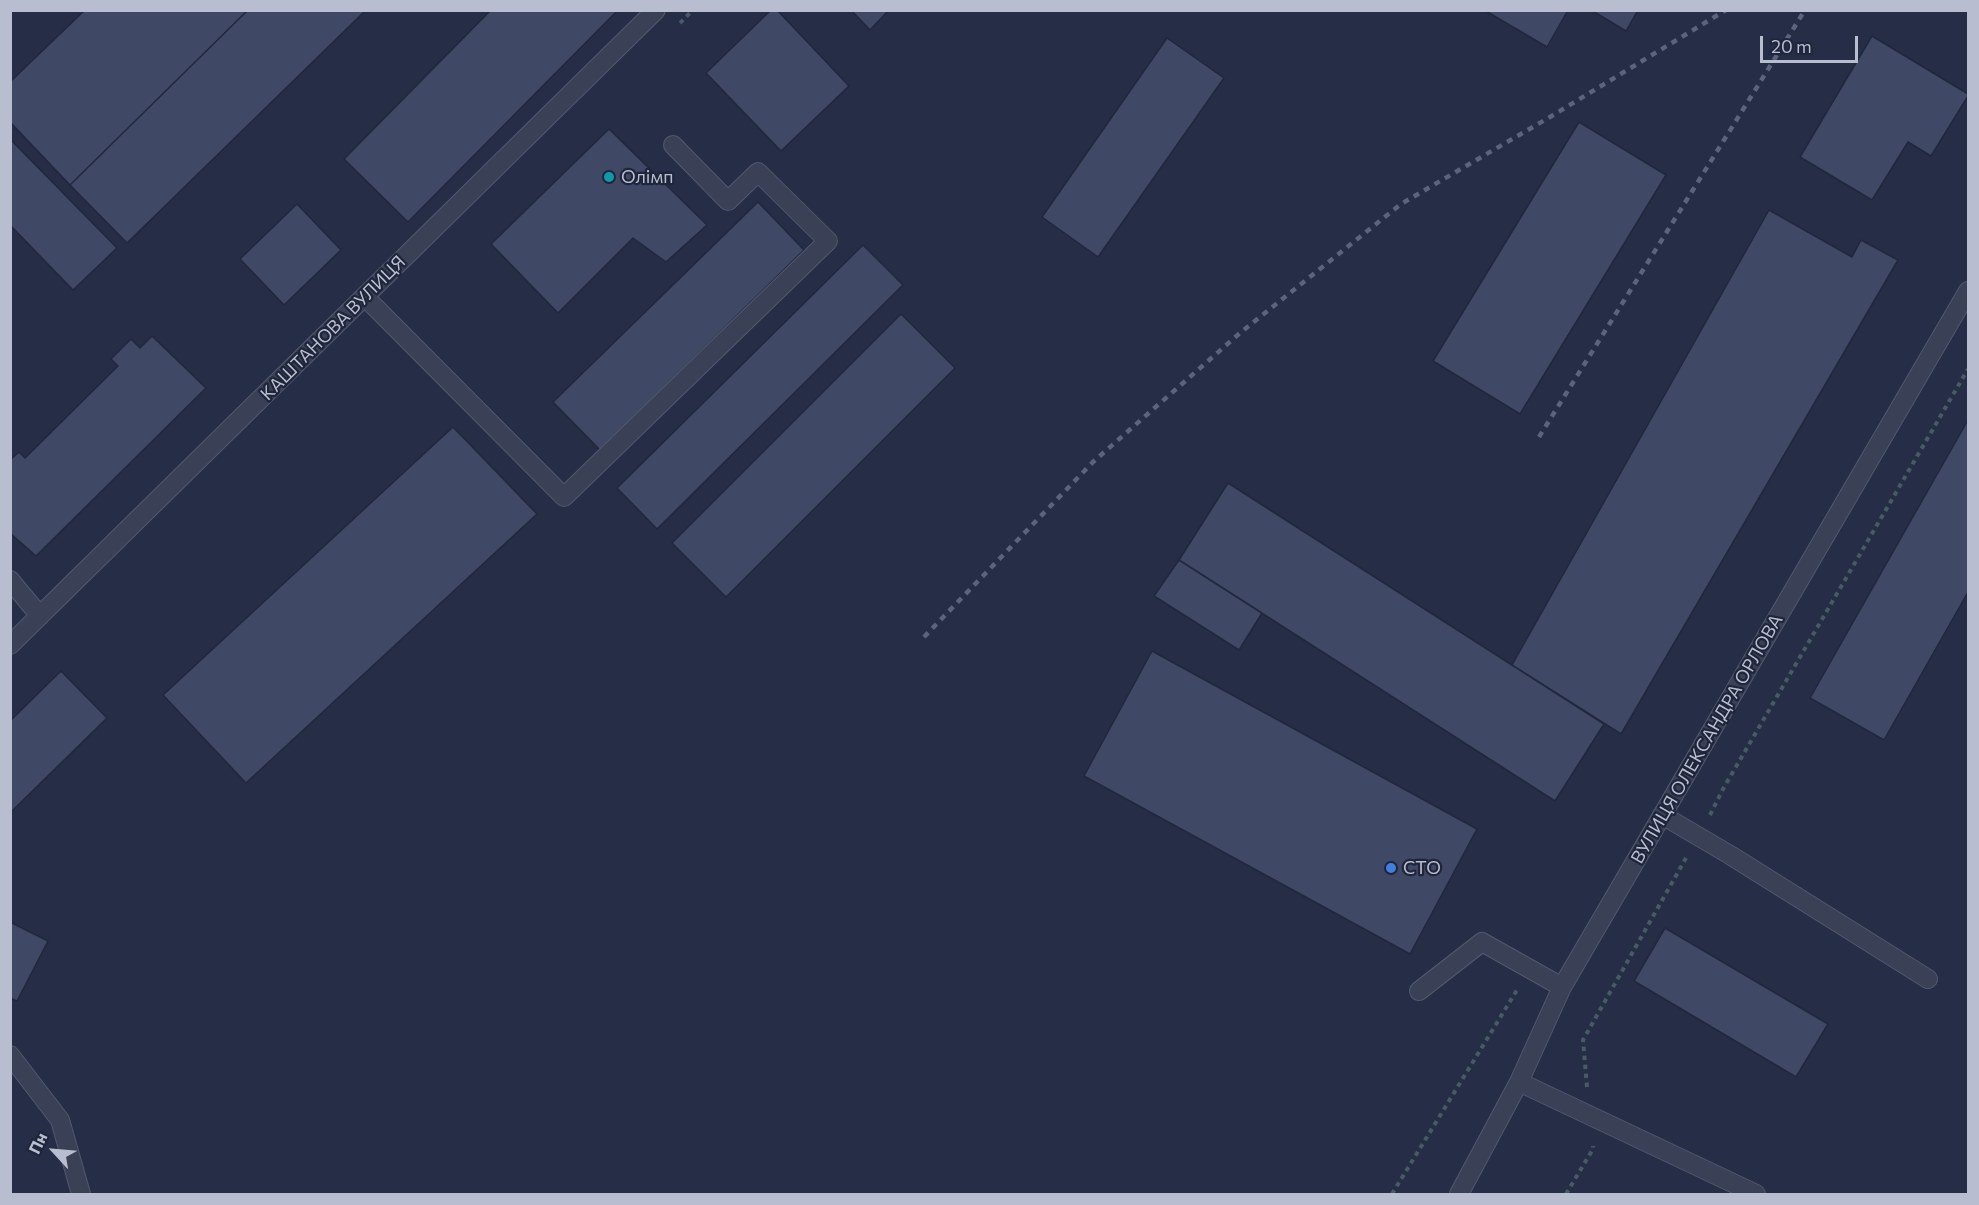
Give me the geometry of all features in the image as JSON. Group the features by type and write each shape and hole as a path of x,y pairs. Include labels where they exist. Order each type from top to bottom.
{"street":[{"name":"КАШТАНОВА ВУЛИЦЯ","path":"10,645 656,10"},
{"path":"365,297 564,497 828,241 758,172 728,201 673,145"},
{"name":"ВУЛИЦЯ ОЛЕКСАНДРА ОРЛОВА","path":"1459,1194 1519,1082 1562,987 1968,291"},
{"path":"10,580 40,616"},
{"path":"1662,815 1928,979"},
{"path":"1419,991 1482,942 1562,987"},
{"path":"10,1055 60,1120 81,1194"},
{"path":"1519,1082 1756,1194"}],"path":[{"path":"1583,1040 1723,789 1968,369"},
{"path":"1392,1194 1530,969"}],"building":[{"path":"85,10 248,10 70,185 10,122 10,82"},
{"path":"248,10 366,10 127,243 70,185"},
{"path":"491,10 618,10 408,222 344,159"},
{"path":"771,10 777,10 849,86 781,151 706,73"},
{"path":"851,10 889,10 870,30"},
{"path":"1484,10 1568,10 1547,47"},
{"path":"1591,10 1638,10 1626,31"},
{"path":"1872,36 1968,96 1931,156 1908,142 1872,200 1800,157"},
{"path":"1167,38 1224,78 1098,257 1042,217"},
{"path":"1579,122 1666,175 1520,414 1433,361"},
{"name":"Олімп","path":"609,129 707,225 666,262 633,238 558,313 491,244"},
{"path":"10,139 117,248 73,290 10,225"},
{"path":"758,202 804,250 600,450 553,402"},
{"path":"297,204 341,250 284,305 240,259"},
{"path":"1769,210 1852,257 1861,240 1898,260 1621,734 1512,665"},
{"path":"863,245 903,285 657,529 617,488"},
{"path":"901,314 955,368 726,597 672,543"},
{"path":"152,336 206,388 36,556 10,533 10,460 19,452 25,458 118,366 111,359 131,339 140,348"},
{"path":"1968,420 1968,592 1884,740 1810,698"},
{"path":"453,427 537,514 246,783 163,695"},
{"path":"1228,483 1604,724 1555,801 1179,560"},
{"path":"1179,560 1262,613 1239,650 1154,596"},
{"path":"1152,651 1477,829 1410,954 1084,776"},
{"path":"61,671 107,718 10,813 10,721"},
{"path":"10,922 48,941 17,1001 10,998"},
{"path":"1665,928 1828,1024 1796,1077 1634,981"}],"railway":[{"path":"924,637 1093,462 1240,333 1401,204 1726,10"},
{"path":"1539,437 1805,10"}],"place":[{"name":"Олімп","path":"609,177"},
{"name":"СТО","path":"1391,868"}]}
